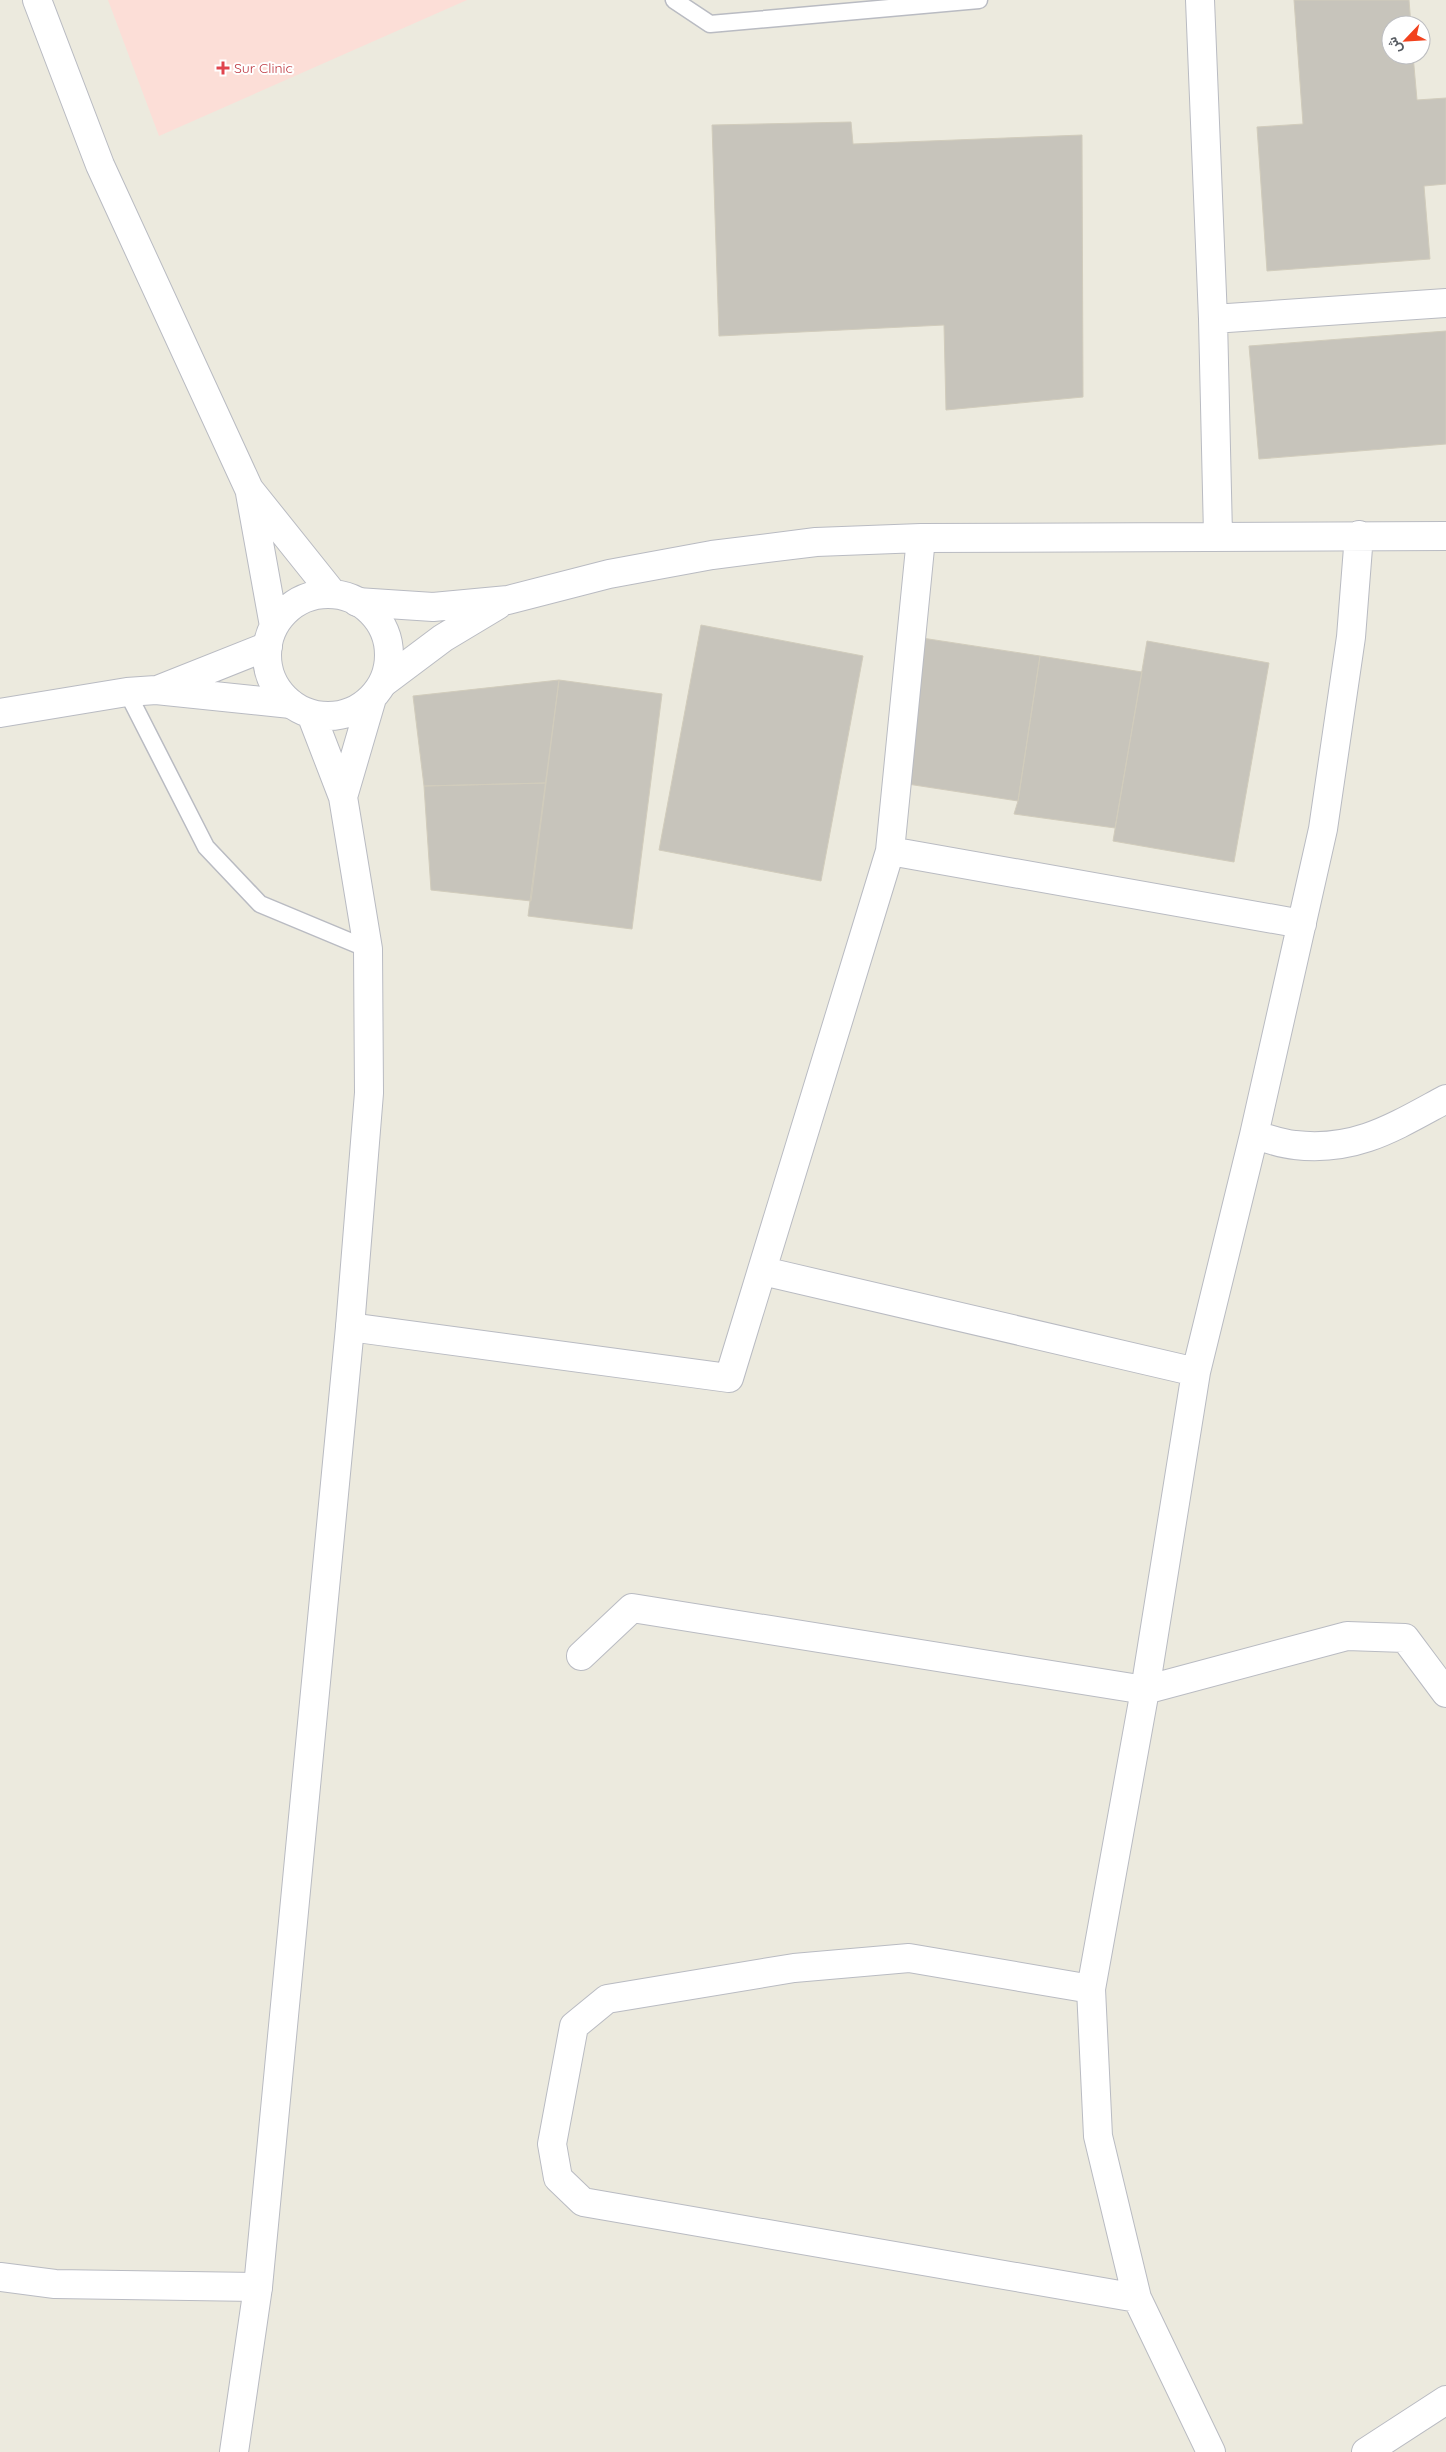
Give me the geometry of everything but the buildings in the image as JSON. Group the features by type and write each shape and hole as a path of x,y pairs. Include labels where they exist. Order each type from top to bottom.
{"street":[{"path":"37,0 100,165 249,489 271,636 268,668 276,688 301,709 343,798 368,949 369,1093 350,1327 258,2287 234,2452"},
{"path":"1200,0 1213,319 1218,535"},
{"path":"1213,319 1446,303"},
{"path":"249,489 345,598 372,613 383,628 388,647 388,666 377,690 343,798"},
{"path":"156,690 271,636 282,614 293,605 319,594 433,607 508,600 609,574 712,555 816,542 921,538 1218,535 1446,536"},
{"path":"1211,2452 1137,2298 1098,2136 1091,1989 1145,1690 1196,1372 1254,1135 1323,829 1339,733 1351,636 1359,536"},
{"path":"350,1327 729,1378 890,851 921,538"},
{"path":"0,713 127,692 156,690 301,709 327,716 344,714 359,708 377,690 443,638 508,600"},
{"path":"890,851 1302,924"},
{"path":"1254,1135 1293,1145 1334,1146 1373,1137 1446,1098"},
{"path":"763,1271 1196,1372"},
{"path":"580,1656 632,1608 1145,1690 1347,1636 1405,1638 1446,1693"},
{"path":"1091,1989 909,1958 794,1968 607,1999 574,2026 552,2144 558,2178 583,2202 1137,2298"},
{"path":"0,2277 55,2284 258,2287"},
{"path":"1366,2452 1446,2400"}],"lane":[{"path":"674,0 710,24 979,0"},
{"path":"127,692 206,847 260,904 368,949"}],"shaded area":[{"name":"Sur Clinic","path":"108,0 467,0 159,136"}],"place":[{"name":"Sur Clinic","path":"223,68"}]}
